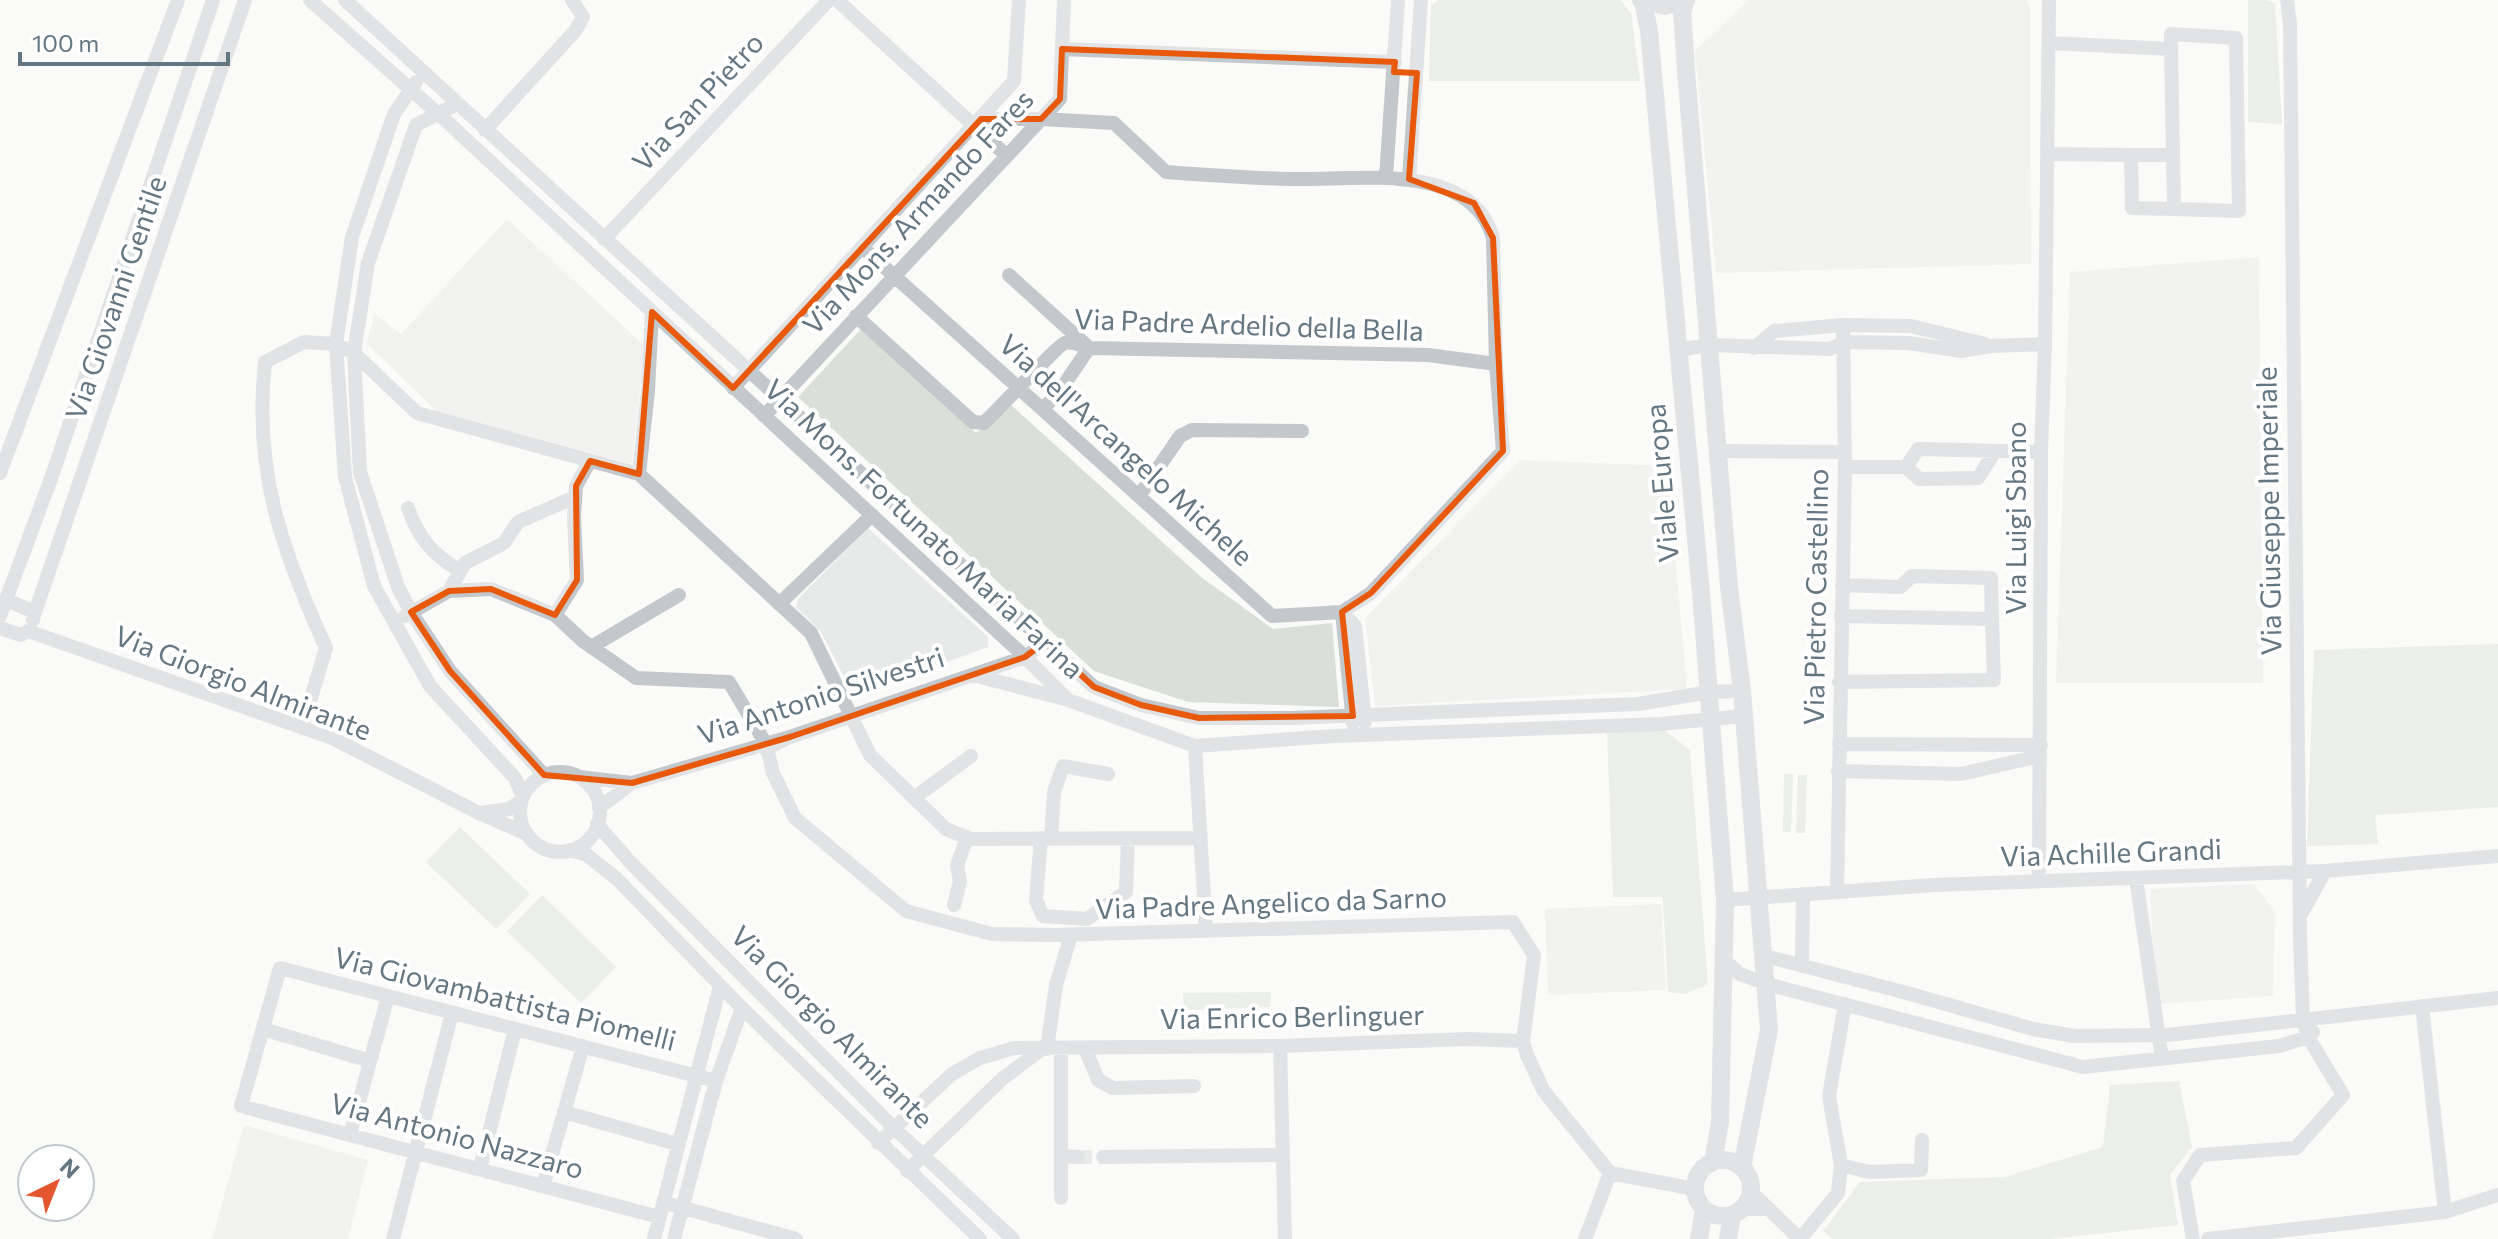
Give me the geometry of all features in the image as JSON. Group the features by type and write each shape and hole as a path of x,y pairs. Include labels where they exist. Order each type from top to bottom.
{"street":[{"name":"Via Giovanni Gentile","path":"0,473 178,0"},
{"name":"Via Giovanni Gentile","path":"0,616 58,460 213,0"},
{"name":"Via Giovanni Gentile","path":"28,631 245,0"},
{"name":"Via Mons. Fortunato Maria Farina","path":"310,0 411,89 1068,700 1195,746 1360,735 1661,724 1743,716"},
{"name":"Via Mons. Fortunato Maria Farina","path":"345,0 1094,687 1141,705 1199,718 1359,716 1638,704 1709,692 1742,691"},
{"path":"485,130 575,31 583,17 572,0"},
{"name":"Via San Pietro","path":"604,239 829,0"},
{"path":"837,0 978,122 1006,155"},
{"name":"Via Mons. Armando Fares","path":"733,388 1014,81 1019,0"},
{"name":"Via Mons. Armando Fares","path":"764,416 1060,99 1064,0"},
{"path":"1386,177 1398,0"},
{"path":"1409,179 1421,0"},
{"path":"1642,1 1665,6 1686,0"},
{"name":"Viale Europa","path":"1686,0 1682,12 1683,30 1729,586 1742,691 1767,984 1769,1030 1742,1167"},
{"name":"Via Luigi Sbano","path":"2039,882 2041,452 2049,0"},
{"name":"Via Giuseppe Imperiale","path":"2193,1239 2183,1181 2200,1155 2296,1148 2343,1095 2308,1037 2303,1021 2299,916 2290,24 2287,0"},
{"name":"Viale Europa","path":"1642,1 1649,31 1725,900 1720,1122 1713,1162"},
{"path":"2131,155 2132,208 2239,211 2236,38 2171,34 2174,209"},
{"path":"2049,43 2171,49"},
{"path":"1062,49 1395,67 1417,73"},
{"path":"423,73 394,114 352,237 336,344 345,477 374,586 430,686 515,778 522,799 520,815 527,834 536,844 549,850 570,850 582,845 591,836 597,824 599,808 592,789 579,777 559,772 544,775 532,783 522,799 509,809 479,813"},
{"path":"457,104 416,125 368,263 354,353 360,472 398,587 411,612 450,671 544,775"},
{"path":"978,122 1041,119 1114,123 1166,172 1291,179 1409,179 1428,183 1474,203 1489,223 1493,238 1496,364 1503,451 1371,593 1342,612 1355,626 1360,735"},
{"path":"2048,154 2173,155"},
{"name":"Via dell'Arcangelo Michele","path":"862,247 1272,616 1342,612"},
{"path":"1009,275 1089,348 1057,395 1042,409"},
{"path":"639,474 652,312"},
{"path":"856,316 973,422 984,423 1020,389"},
{"path":"1754,348 1774,331 1843,325 1911,326 1991,346"},
{"name":"Via Pietro Castellino","path":"1837,892 1844,460 1843,325"},
{"path":"302,728 326,648 302,595 276,521 263,458 261,398 265,362 304,342 336,344 354,353 417,413 639,474 811,633 870,755 946,829 967,837 1199,838"},
{"path":"1678,350 1709,345 1830,349 1844,342 1909,343 1961,351 1991,346 2045,344"},
{"name":"Via Padre Ardelio della Bella","path":"1020,389 1057,347 1065,343 1089,348 1428,355 1496,364"},
{"path":"1139,496 1180,436 1192,430 1302,431"},
{"path":"1906,467 1918,449 2041,452"},
{"name":"Via Pietro Castellino","path":"1719,451 1844,460"},
{"path":"1844,460 1906,467 1919,479 1978,478 1995,451"},
{"path":"555,615 577,580 576,486 590,461"},
{"path":"449,591 465,563 504,543 518,522 575,497"},
{"path":"408,508 417,533 443,561 460,571"},
{"path":"779,604 872,515"},
{"path":"1839,682 1994,680 1991,578 1912,576 1900,587 1842,585"},
{"path":"394,622 449,591 491,589 555,615 591,647 636,678 729,682 766,744"},
{"path":"591,647 679,595"},
{"path":"6,600 35,612"},
{"path":"1841,616 1992,619"},
{"name":"Via Giorgio Almirante","path":"0,628 21,635 28,631 332,738 527,834"},
{"name":"Via Antonio Silvestri","path":"599,808 632,783 790,737 1025,657 1045,642"},
{"path":"973,674 1068,700"},
{"name":"Via Padre Angelico da Sarno","path":"790,737 767,748 773,773 795,818 906,911 992,934 1071,935 1513,922 1534,955 1523,1041 1543,1090 1610,1173"},
{"name":"Via Pietro Castellino","path":"1839,744 1926,744 2040,751"},
{"path":"1926,744 1926,773"},
{"path":"1195,746 1206,931"},
{"path":"1838,771 1961,774 2040,751"},
{"path":"914,798 971,756"},
{"path":"1108,774 1063,766 1054,792 1036,900 1043,916 1087,919 1126,892 1128,838"},
{"name":"Via Antonio Silvestri","path":"579,777 632,783"},
{"name":"Via Giorgio Almirante","path":"570,850 587,855 617,879 907,1171 923,1155 642,874 597,824"},
{"path":"954,905 960,881 957,866 967,837"},
{"name":"Via Achille Grandi","path":"1725,900 1934,885 2325,871 2498,856"},
{"path":"2299,916 2325,871"},
{"path":"2136,878 2162,1059"},
{"path":"1802,966 1803,894"},
{"path":"1061,1198 1061,1156 1050,1049 1056,985 1071,935"},
{"path":"1765,956 2033,1029 2075,1036 2158,1035 2498,998"},
{"path":"1724,960 1740,974 1767,984 2083,1067 2279,1046 2308,1037 2328,1018"},
{"name":"Via Giovambattista Piomelli","path":"263,1029 280,968 716,1081"},
{"path":"654,1239 720,986"},
{"path":"350,1135 388,996"},
{"path":"1751,1192 1800,1239 1838,1193 1841,1165 1829,1096 1845,1004"},
{"path":"2422,1006 2445,1212"},
{"path":"674,1239 716,1081 742,1008"},
{"path":"393,1239 452,1013"},
{"path":"263,1029 370,1061"},
{"name":"Via Antonio Nazzaro","path":"263,1029 241,1106 543,1186 661,1210 682,1207 796,1239"},
{"path":"480,1169 515,1029"},
{"name":"Via Enrico Berlinguer","path":"878,1143 952,1074 980,1058 1014,1048 1280,1046 1467,1039 1523,1041"},
{"path":"543,1186 583,1046"},
{"path":"1280,1046 1285,1239"},
{"path":"1085,1048 1098,1080 1113,1088 1194,1086"},
{"path":"1013,1239 923,1155 1002,1079 1050,1049"},
{"path":"564,1112 677,1144"},
{"path":"1841,1165 1869,1172 1921,1170 1922,1140"},
{"path":"1103,1157 1282,1155"},
{"path":"1061,1156 1078,1157"},
{"path":"1728,1239 1737,1212 1751,1192 1750,1178 1742,1167 1729,1160 1713,1162 1700,1172 1695,1189 1704,1209 1717,1216 1737,1212 1768,1209"},
{"path":"907,1171 980,1239"},
{"path":"1585,1239 1610,1173 1695,1189"},
{"path":"2208,1239 2445,1212 2498,1195"},
{"path":"1699,1239 1704,1209"}],"highlighted area":[{"path":"1062,49 1395,62 1394,72 1417,73 1409,179 1474,203 1493,238 1503,451 1371,593 1342,612 1353,716 1199,718 1141,705 1094,687 1045,642 1025,657 790,737 632,783 544,775 450,671 411,612 449,591 491,589 555,615 577,580 576,486 590,461 639,474 652,312 733,388 981,119 1041,119 1060,99"}],"shaded area":[{"path":"1439,0 1620,0 1631,13 1640,81 1429,81 1431,5"},
{"path":"1749,0 2026,0 2030,3 2031,264 1716,273 1695,51"},
{"path":"2248,0 2275,3 2282,124 2248,122"},
{"path":"507,219 645,346 632,464 438,412 366,343 375,314 401,334"},
{"path":"2259,257 2263,683 2056,683 2070,272"},
{"path":"863,327 976,433 1011,405 1201,577 1273,629 1332,623 1339,707 1188,702 1094,671 798,397"},
{"path":"1520,460 1667,466 1687,689 1375,706 1365,618"},
{"path":"868,528 988,637 988,647 854,696 821,632 796,607 798,599"},
{"path":"2498,644 2498,807 2375,815 2378,844 2307,846 2314,650"},
{"path":"1663,729 1690,750 1708,984 1685,994 1668,992 1663,897 1613,897 1607,730"},
{"path":"1784,774 1793,774 1791,832 1783,832"},
{"path":"1798,775 1807,775 1805,833 1796,833"},
{"path":"460,827 530,894 496,929 426,862"},
{"path":"2254,884 2275,912 2273,996 2156,1004 2150,889"},
{"path":"542,895 616,967 581,1003 507,931"},
{"path":"1661,904 1666,990 1548,995 1545,909"},
{"path":"1271,992 1270,1007 1184,1010 1183,993"},
{"path":"2179,1081 2192,1147 2170,1175 2178,1225 2050,1239 1833,1239 1823,1231 1860,1182 2005,1177 2103,1147 2110,1085"},
{"path":"244,1125 368,1160 348,1239 212,1239"}],"tunnel":[{"path":"1078,1157 1103,1157"}]}
